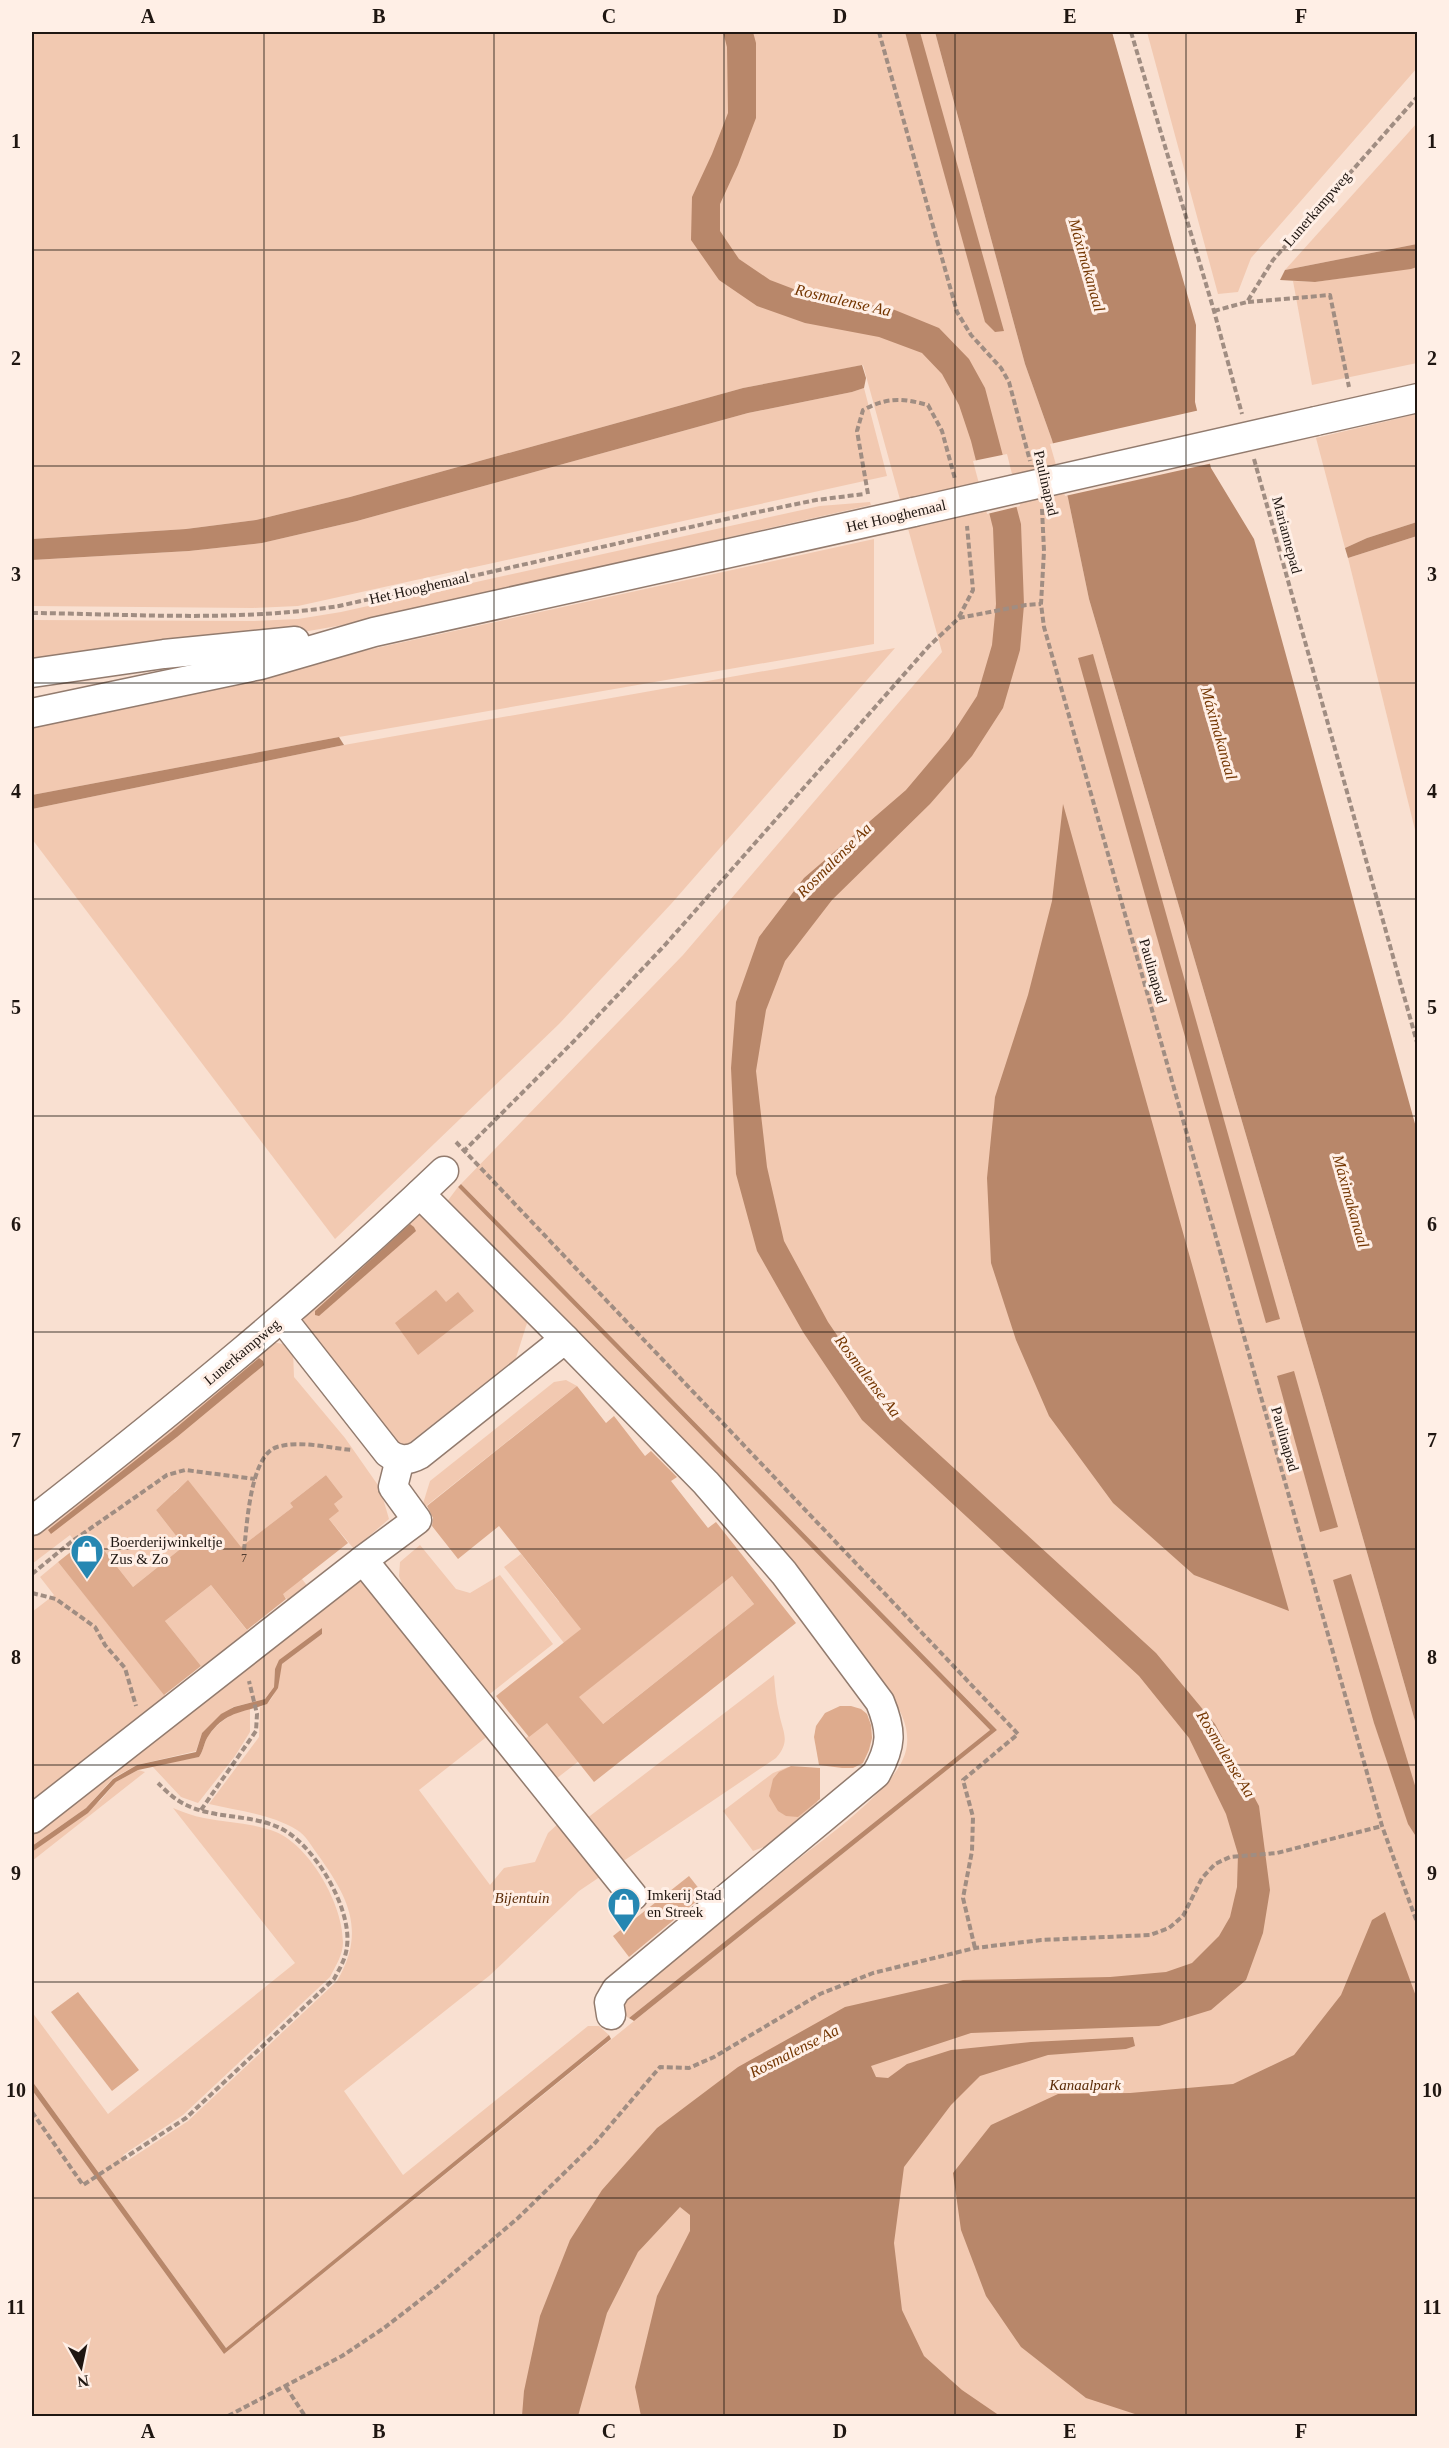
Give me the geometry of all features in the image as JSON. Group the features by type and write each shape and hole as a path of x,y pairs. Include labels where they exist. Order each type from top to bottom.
{"street":[{"name":"Het Hooghemaal","path":"32,713 260,665 374,632 1418,398"},
{"name":"Het Hooghemaal","path":"32,673 164,654 374,632"},
{"name":"Lunerkampweg","path":"32,1521 161,1420 282,1318 444,1171"},
{"path":"420,1194 706,1483 784,1573 880,1702 888,1719 890,1738 885,1757 876,1773 616,1990 609,2002 611,2015"},
{"path":"282,1318 394,1456 407,1460 419,1455 565,1339"},
{"path":"32,1819 417,1520 393,1487 394,1456"},
{"path":"363,1560 633,1896"}],"path":[{"name":"Paulinapad","path":"879,32 957,312 971,335 1001,368 1009,382 1032,471"},
{"path":"1131,32 1214,311 1242,415"},
{"name":"Lunerkampweg","path":"1247,302 1273,260 1418,96"},
{"path":"1214,311 1247,302 1330,295 1349,387"},
{"path":"856,431 868,494"},
{"name":"Mariannepad","path":"1251,450 1418,1046"},
{"name":"Het Hooghemaal","path":"32,613 253,615 298,613 339,606 753,513 816,500 878,492"},
{"name":"Paulinapad","path":"1041,504 1044,551 1041,604 1044,627 1382,1826 1418,1925"},
{"path":"444,1171 574,1041 664,945 929,646 959,618 1041,604"},
{"path":"456,1143 1017,1734 963,1780 973,1817 972,1851 963,1898 975,1948"},
{"path":"244,1550 255,1479 261,1459 275,1447 297,1445 394,1456"},
{"path":"32,1574 71,1542 167,1474 185,1470 255,1479"},
{"path":"32,1593 56,1599 95,1627 105,1645 125,1668 143,1732"},
{"path":"201,1810 256,1731 257,1714 253,1699"},
{"path":"32,2112 83,2185 186,2118 334,1979 344,1961 348,1944 347,1920 339,1898 318,1863 296,1836 263,1822 201,1810 179,1802 158,1784"},
{"path":"228,2416 342,2356 384,2328 437,2287 518,2218 595,2144 660,2067 688,2068 714,2057 820,1994 873,1973 975,1948 1041,1940 1150,1935 1169,1928 1183,1916 1202,1878 1215,1864 1230,1857 1277,1853 1382,1826"},
{"path":"286,2387 305,2416"}],"green space":[{"name":"Kanaalpark","path":"32,32 935,32 1025,364 1052,440 1068,498 1089,599 1417,1728 1417,2416 32,2416 32,2090 224,2354 997,1730 461,1184 683,955 942,652 863,365 743,388 350,497 256,520 186,529 32,539"},
{"path":"1147,32 1417,32 1417,68 1251,258 1238,292 1218,294"},
{"path":"1417,123 1417,244 1285,270"},
{"path":"1417,267 1417,363 1312,385 1293,281 1315,282"},
{"path":"864,388 887,476 298,606 253,608 32,606 32,560 189,551 262,543 357,521 748,413"},
{"path":"1417,414 1417,522 1367,538 1345,548 1316,438"},
{"path":"870,502 871,505 343,625 297,633 32,660 32,620 254,621 298,619 341,612 820,506"},
{"path":"1417,536 1417,838 1348,558"},
{"path":"874,539 874,644 339,737 32,795 32,721 97,709"},
{"path":"895,648 671,904 559,1024 335,1239 32,839 32,809 344,745"},
{"path":"458,1187 990,1730 629,2018 619,2005 621,1998 833,1832 883,1788 895,1773 906,1751 906,1726 891,1696 446,1203"},
{"path":"420,1213 528,1320 515,1361 401,1449 303,1329 304,1313 406,1215"},
{"path":"266,1341 283,1344 293,1351 294,1377 345,1438 380,1488 389,1519 354,1549 329,1519 334,1504 343,1497 326,1475 290,1503 293,1507 253,1538 267,1556 226,1556 188,1481 174,1492 177,1495 169,1498 156,1510 184,1546 133,1587 92,1535 78,1546 70,1535 32,1564 32,1529"},
{"path":"566,1380 577,1386 421,1510 430,1481 554,1382"},
{"path":"677,1508 699,1536 564,1643 504,1567 521,1554 559,1602"},
{"path":"420,1545 456,1589 470,1593 500,1575 553,1644 486,1697 407,1597 399,1576 400,1562"},
{"path":"58,1562 168,1699 204,1670 165,1621 211,1585 249,1633 289,1602 264,1570 302,1579 312,1592 32,1802 32,1612 54,1595 40,1577"},
{"path":"732,1576 754,1604 570,1750 579,1761 552,1782 521,1742"},
{"name":"Bijentuin","path":"352,1580 368,1584 489,1735 419,1790 490,1885 504,1868 535,1862 548,1833 560,1822 569,1832 774,1675 785,1742 776,1758 579,1891 489,1976 344,2091 403,2175 588,2026 599,2026 609,2035 226,2348 32,2081 32,2012 108,2114 295,1963 173,1808 213,1820 268,1829 289,1840 301,1850 323,1879 342,1927 343,1947 330,1977 183,2115 123,2155 127,2161 188,2121 337,1981 351,1947 350,1916 338,1886 309,1841 297,1830 276,1820 209,1804 259,1737 260,1707 271,1700 274,1695 282,1664 322,1634 322,1628 275,1669 274,1687 265,1699 233,1707 202,1733 196,1751 137,1765 113,1778 86,1808 32,1846 32,1829"},
{"path":"250,1709 250,1732 235,1756 198,1803 181,1797 152,1766 199,1757 207,1737 217,1725 232,1715"},
{"path":"788,1767 815,1781 817,1805 814,1815 808,1823 792,1835 753,1851 723,1811 773,1773"},
{"path":"138,1770 145,1772 32,1861 32,1852 100,1801 116,1782"}],"water":[{"name":"Rosmalense Aa","path":"723,32 753,32 756,43 756,118 720,204 720,231 739,259 770,280 812,296 890,308 939,328 969,359 985,388 1021,524 1024,605 1020,650 1003,708 972,756 930,804 832,900 785,961 766,1010 756,1071 767,1167 784,1241 828,1322 884,1404 1156,1653 1215,1724 1259,1806 1270,1890 1263,1933 1246,1980 1211,2010 1159,2026 971,2033 871,2066 876,2077 888,2078 907,2064 951,2050 1031,2042 1133,2037 1135,2046 1126,2049 1048,2055 980,2076 951,2105 904,2167 894,2243 902,2310 924,2356 962,2390 1000,2416 641,2416 635,2387 657,2296 690,2231 690,2215 680,2207 638,2252 607,2313 578,2416 522,2416 524,2391 540,2316 570,2240 602,2190 657,2128 738,2067 845,2007 963,1980 1110,1977 1166,1972 1192,1963 1219,1936 1230,1917 1237,1887 1238,1854 1226,1814 1189,1738 1139,1676 862,1420 803,1332 757,1251 736,1174 731,1068 736,1002 759,937 804,878 906,790 949,739 977,696 992,645 996,604 993,528 971,441 959,405 942,374 922,353 879,337 805,323 757,306 719,280 691,240 692,197 728,113 727,47"},
{"path":"905,32 920,32 1004,331 995,332 985,322"},
{"name":"Máximakanaal","path":"935,32 1112,32 1196,325 1195,402 1211,468 1254,539 1417,1131 1417,1728 1089,599 1068,498 1052,440 1025,364"},
{"path":"1417,244 1417,267 1411,269 1315,282 1280,280 1285,270"},
{"path":"862,365 866,378 864,388 852,392 748,413 357,521 262,543 189,551 32,560 32,539 186,529 256,520 350,497 743,388"},
{"path":"1417,522 1417,536 1348,558 1345,548 1367,538"},
{"path":"1093,654 1280,1319 1266,1323 1078,658"},
{"path":"339,737 344,745 32,809 32,795"},
{"path":"1063,804 1289,1611 1194,1575 1113,1503 1049,1416 1016,1340 991,1263 987,1178 995,1097 1028,995 1052,901"},
{"path":"461,1184 997,1730 634,2021 629,2018 990,1730 458,1187"},
{"path":"410,1224 416,1231 319,1316 315,1315 315,1311"},
{"path":"259,1358 264,1365 177,1437 51,1534 48,1530"},
{"path":"1294,1371 1338,1527 1320,1532 1277,1376"},
{"path":"1351,1574 1417,1792 1417,1838 1408,1824 1374,1723 1333,1580"},
{"path":"322,1628 322,1634 282,1664 278,1688 267,1704 235,1714 222,1721 207,1737 199,1757 138,1770 116,1782 88,1813 32,1852 32,1846 86,1808 113,1779 137,1765 196,1752 202,1733 221,1714 234,1707 265,1699 274,1687 275,1669 279,1660"},
{"path":"1385,1912 1417,1999 1417,2416 1141,2416 1086,2398 1021,2347 986,2296 961,2230 953,2173 991,2125 1058,2094 1130,2093 1233,2084 1294,2055 1341,1995 1372,1920"},
{"path":"609,2035 611,2039 224,2354 32,2090 32,2081 226,2348"}],"pier":[{"path":"1200,410 1213,463 1065,496 1050,444"},
{"path":"1007,454 1020,506 987,514 973,461"}],"building":[{"path":"436,1290 446,1302 458,1292 474,1311 418,1355 395,1323"},
{"path":"577,1386 606,1423 614,1416 645,1456 651,1451 677,1477 671,1481 708,1528 716,1522 796,1623 594,1782 547,1723 529,1737 496,1696 581,1629 499,1526 458,1559 432,1526 433,1518 427,1506","holes":["732,1576 754,1604 603,1724 579,1697"]},
{"path":"326,1475 343,1497 334,1504 339,1511 329,1519 348,1543 283,1594 286,1599 247,1630 211,1585 165,1621 201,1666 164,1695 58,1562 92,1535 133,1587 184,1546 156,1510 188,1480 241,1547 293,1507 290,1503"},
{"path":"840,1706 861,1709 867,1714 871,1725 872,1738 869,1750 863,1763 853,1768 819,1765 814,1737 816,1726 825,1713"},
{"path":"791,1766 820,1768 820,1799 798,1817 786,1816 778,1811 769,1796 773,1779 779,1772"},
{"path":"689,1876 704,1895 629,1957 613,1936"},
{"path":"78,1992 139,2070 112,2091 51,2012"}],"place":[{"name":"Boerderijwinkeltje Zus & Zo","path":"87,1580"},
{"name":"Imkerij Stad en Streek","path":"624,1933"}]}
